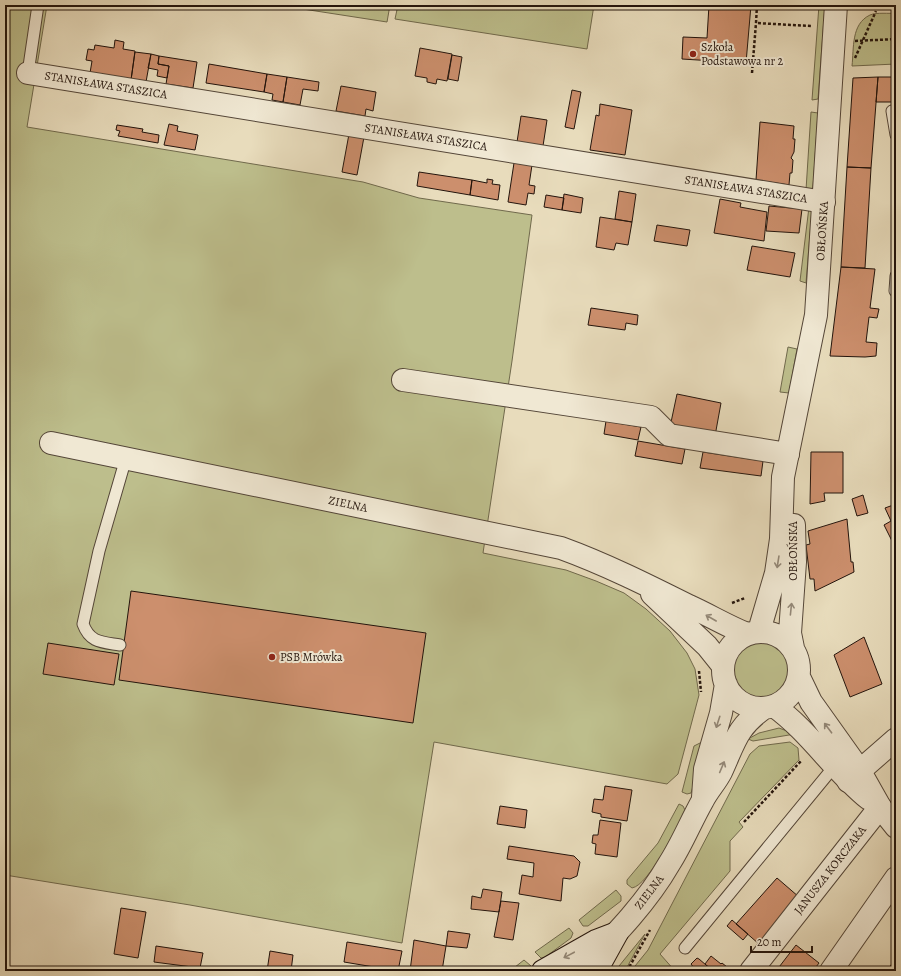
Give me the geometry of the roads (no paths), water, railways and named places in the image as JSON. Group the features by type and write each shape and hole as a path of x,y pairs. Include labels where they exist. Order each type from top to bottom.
{"street":[{"name":"OBŁOŃSKA","path":"753,633 776,573 781,539 783,477 816,314 836,5"},
{"name":"STANISŁAWA STASZICA","path":"28,73 824,202"},
{"path":"403,380 651,418 669,435 788,454"},
{"name":"ZIELNA","path":"51,443 561,548 595,560 639,580 722,624 753,633"},
{"name":"OBŁOŃSKA","path":"788,454 792,472 795,562 790,633 793,648"},
{"name":"ZIELNA","path":"639,580 662,605 707,646 724,675 721,713 705,769 703,801"},
{"path":"799,677 790,695 769,707 752,707 741,702 732,694 724,675 726,656 731,647 738,640 753,633 772,633 784,638 793,648 799,662 799,677 847,768"},
{"path":"769,707 805,733 847,768 896,827"},
{"name":"ZIELNA","path":"580,971 617,933 669,865 720,772 730,748 740,731 748,719 769,707"},
{"path":"847,768 896,739"},
{"name":"JANUSZA KORCZAKA","path":"751,971 880,807"},
{"path":"831,971 896,878"},
{"path":"543,971 596,941 617,933"},
{"path":"596,971 617,933"}],"lane":[{"path":"28,73 38,5"},
{"path":"892,111 896,135"},
{"path":"895,291 896,276"},
{"path":"120,645 96,641 87,634 83,624 96,563 126,458"},
{"path":"685,948 847,768"}],"place":[{"name":"Szkoła Podstawowa nr 2","path":"693,54"},
{"name":"PSB Mrówka","path":"272,657"}]}
